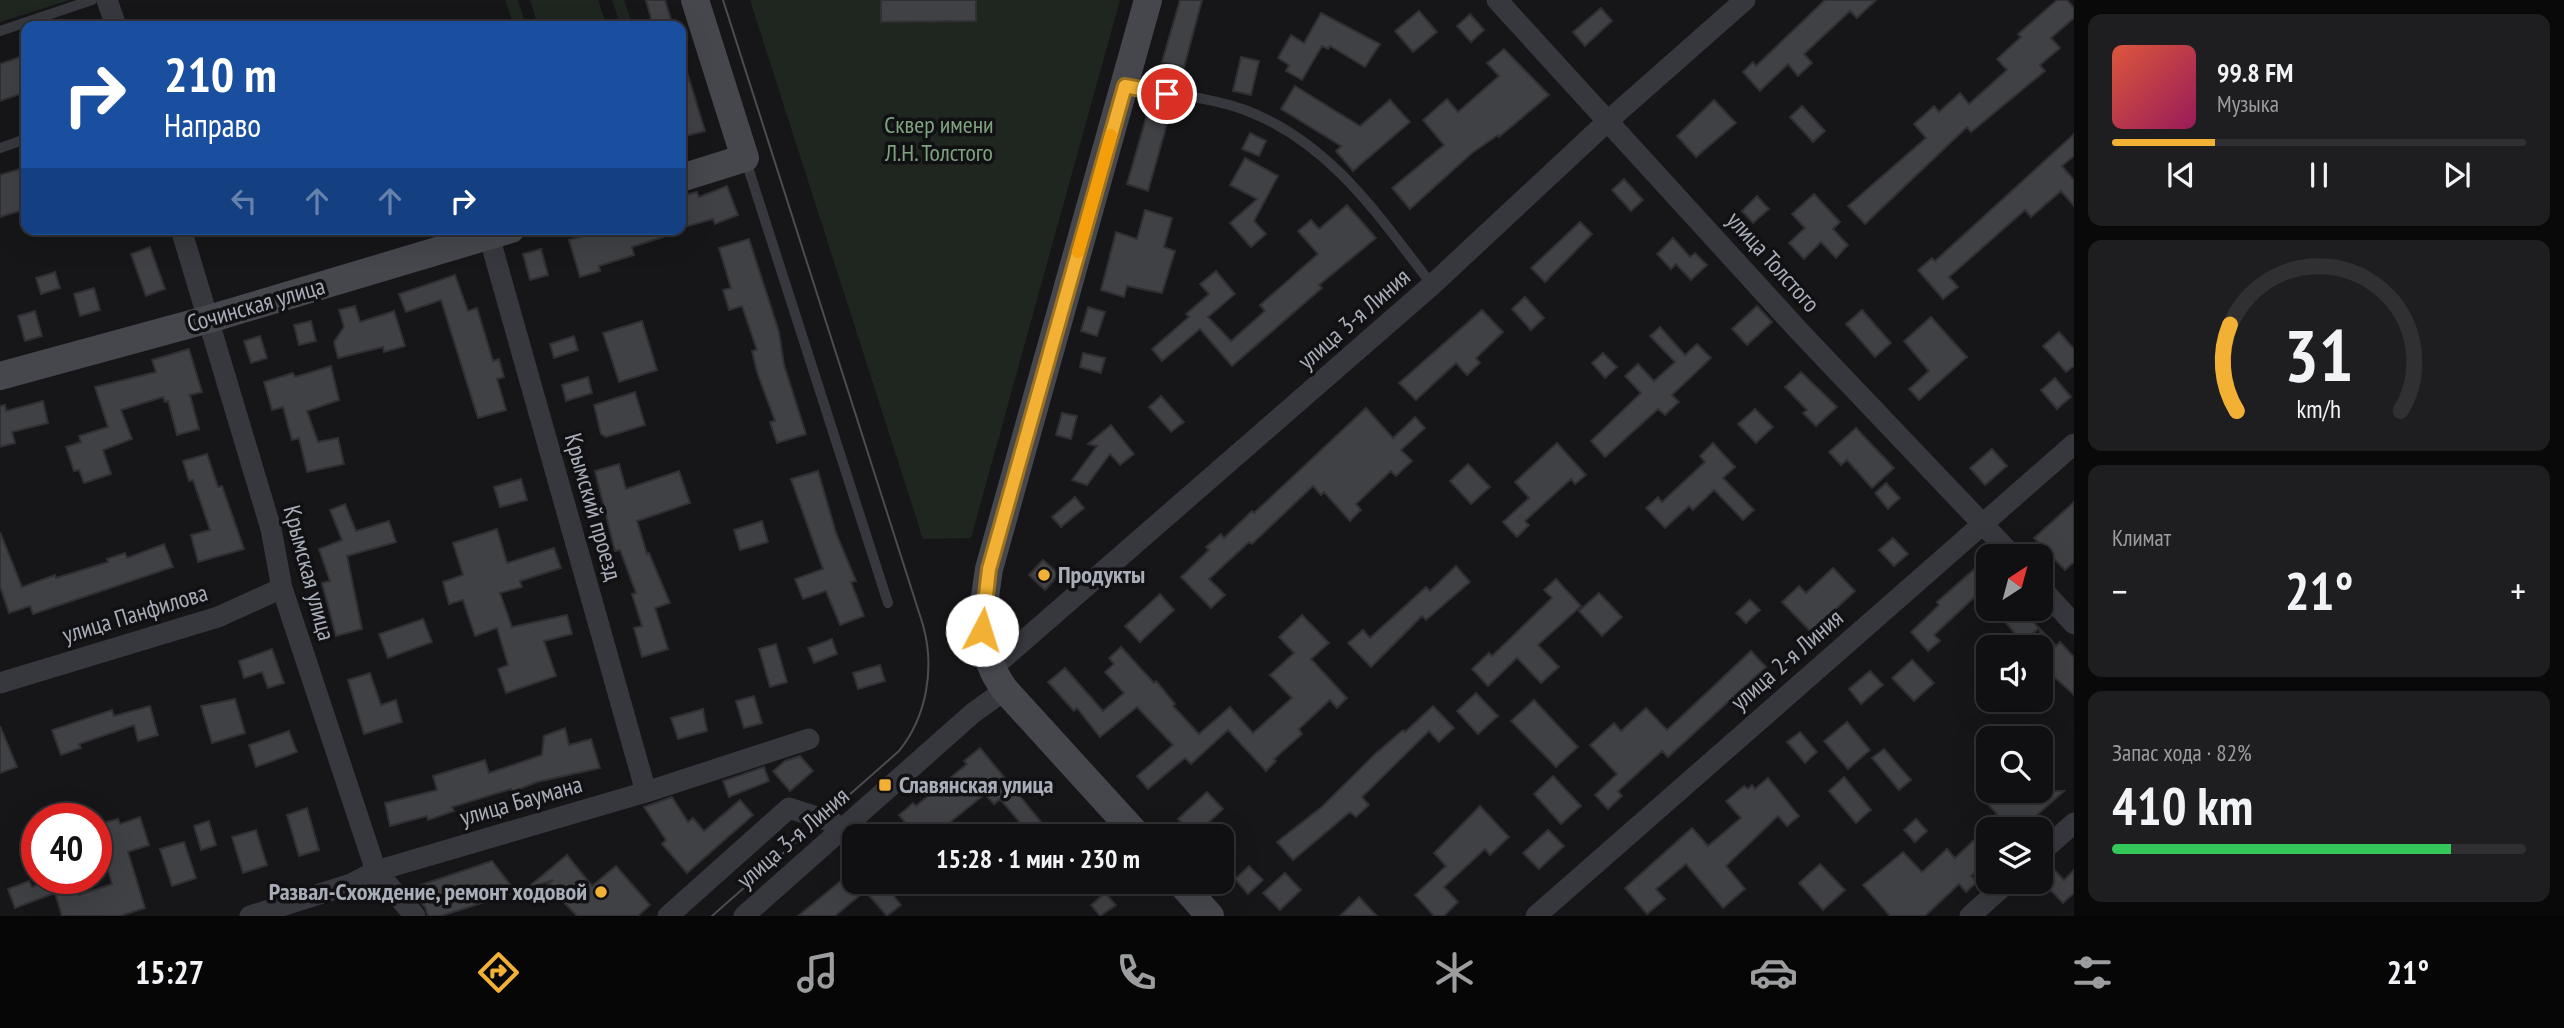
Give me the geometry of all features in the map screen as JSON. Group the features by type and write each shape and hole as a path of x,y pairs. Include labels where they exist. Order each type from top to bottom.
{"street":[{"path":"107,0 114,21"},
{"path":"686,176 746,158 695,0"},
{"path":"1128,824 994,671 982,630 989,569 1147,0"},
{"name":"улица Толстого","path":"1497,0 1800,332 2002,544"},
{"name":"улица 3-я Линия","path":"850,824 973,713 994,671 1432,285 1609,120 1745,0"},
{"name":"Крымская улица","path":"183,235 271,529 282,588 376,871 415,916"},
{"name":"Сочинская улица","path":"0,376 209,319 493,235"},
{"name":"Крымский проезд","path":"501,235 646,792"},
{"name":"улица 2-я Линия","path":"1536,916 2074,444"},
{"name":"улица Панфилова","path":"0,683 218,617 282,588"},
{"path":"2053,601 2074,624"},
{"name":"улица Баумана","path":"250,916 351,884 376,871 646,792 809,739"},
{"path":"667,916 789,807 832,822 842,829"},
{"path":"2053,841 2074,822"},
{"name":"улица 3-я Линия","path":"744,916 842,831"},
{"path":"1191,894 1210,916"},
{"path":"1970,916 1995,894"}],"lane":[{"path":"30,21 92,0"},
{"path":"0,31 21,24"},
{"path":"1125,86 1244,109 1293,134 1350,179 1432,285"},
{"path":"0,148 21,141"},
{"path":"746,158 888,603"}],"green space":[{"path":"0,0 70,0 0,22"},
{"path":"505,0 518,0 524,21 512,21"},
{"path":"530,0 598,0 605,21 536,21"},
{"path":"612,0 624,0 631,21 619,21"},
{"name":"Сквер имени Л.Н. Толстого","path":"750,0 1120,0 971,538 923,539"}],"building":[{"path":"646,0 665,0 671,21 652,21"},
{"path":"881,0 976,0 976,21 881,22"},
{"path":"1180,0 1202,0 1184,67 1162,62"},
{"path":"1825,0 1876,0 1857,18 1850,11 1804,54 1812,63 1798,76 1788,64 1760,91 1743,72 1753,62 1756,66"},
{"path":"2057,0 2067,0 2074,8 2074,18 2051,38 2060,48 2040,65 2045,71 1971,132 1967,127 1865,224 1848,206 1926,138 1914,124 1934,106 1939,112 1960,93 1969,104 2007,70 1997,59 2021,37 2018,34"},
{"path":"1601,8 1612,21 1585,46 1573,32"},
{"path":"1419,11 1437,32 1413,52 1395,31"},
{"path":"1321,13 1380,44 1365,67 1330,46 1328,49 1322,46 1302,80 1286,71 1289,65 1278,58 1291,35 1304,43"},
{"path":"1470,14 1484,30 1471,42 1457,26"},
{"path":"1504,49 1549,95 1499,137 1498,135 1472,153 1410,209 1392,188 1444,145 1423,120 1447,99 1458,112 1499,76 1487,63"},
{"path":"21,57 21,94 0,101 0,64"},
{"path":"1241,57 1259,61 1251,95 1233,91"},
{"path":"686,69 705,131 686,136"},
{"path":"1295,86 1360,126 1390,100 1410,122 1353,171 1336,151 1341,146 1281,109"},
{"path":"1714,100 1736,123 1696,157 1677,136"},
{"path":"1151,101 1172,106 1148,191 1127,184"},
{"path":"1802,106 1825,131 1813,142 1790,117"},
{"path":"1250,133 1266,141 1259,156 1242,149"},
{"path":"2074,134 2074,156 2062,166 2074,180 2074,206 2061,191 2031,217 2025,210 1949,277 1958,287 1943,299 1918,270 1932,258 1935,261"},
{"path":"1245,158 1278,176 1254,221 1266,234 1251,247 1230,223 1257,199 1230,185"},
{"path":"21,169 21,211 0,217 0,175"},
{"path":"1624,179 1643,200 1631,211 1612,190"},
{"path":"727,186 738,215 715,224 713,219 686,227 686,195 697,192 699,197"},
{"path":"1814,194 1840,222 1833,229 1848,245 1836,258 1821,242 1804,259 1789,243 1805,228 1792,214"},
{"path":"1757,196 1769,209 1753,223 1742,211"},
{"path":"1347,205 1376,238 1319,285 1322,288 1232,366 1200,329 1162,361 1152,349 1189,317 1186,314 1209,294 1200,284 1216,271 1235,294 1208,317 1231,341 1265,311 1260,305 1318,254 1298,231 1311,220 1319,229"},
{"path":"1145,210 1172,218 1164,247 1175,251 1162,293 1127,286 1124,297 1101,290 1116,232 1137,239"},
{"path":"1580,222 1592,234 1545,282 1531,268"},
{"path":"588,235 669,235 632,247 634,255 599,266 600,271 580,277 569,240"},
{"path":"1673,238 1690,257 1695,253 1707,265 1691,280 1676,264 1671,269 1657,254"},
{"path":"749,239 779,332 784,365 806,434 777,443 770,422 775,421 752,351 757,350 742,306 729,310 723,290 731,288 719,248"},
{"path":"150,247 165,289 146,296 131,254"},
{"path":"541,249 548,275 530,280 523,254"},
{"path":"55,272 60,288 41,294 36,278"},
{"path":"455,275 468,311 477,308 493,361 499,359 504,377 497,379 506,410 478,418 441,300 406,312 399,294"},
{"path":"94,288 100,310 80,316 74,294"},
{"path":"1525,297 1544,318 1531,330 1512,309"},
{"path":"355,306 360,322 394,311 405,346 384,352 383,347 338,358 334,342 344,327 339,310"},
{"path":"1757,306 1772,322 1747,345 1732,329"},
{"path":"1088,307 1105,312 1097,336 1081,331"},
{"path":"1482,310 1503,332 1476,358 1480,363 1467,375 1456,363 1416,400 1399,383"},
{"path":"1862,310 1891,343 1875,357 1846,324"},
{"path":"35,311 42,336 25,341 18,316"},
{"path":"1931,317 1967,357 1919,400 1909,389 1929,371 1904,341"},
{"path":"311,321 316,341 299,345 294,325"},
{"path":"642,321 657,370 619,382 603,333"},
{"path":"1660,327 1685,355 1697,344 1711,358 1672,395 1679,402 1665,415 1658,409 1605,457 1591,441 1641,393 1625,376 1638,364 1654,381 1675,362 1650,336"},
{"path":"2059,332 2074,349 2074,366 2066,372 2043,346"},
{"path":"260,336 267,358 251,363 244,341"},
{"path":"574,336 578,350 554,358 550,344"},
{"path":"189,349 202,392 190,395 199,429 177,435 168,401 165,402 163,397 121,410 132,439 103,450 111,474 84,483 79,470 74,471 66,447 81,442 79,436 108,427 95,387 156,372 152,360"},
{"path":"1083,353 1105,358 1101,373 1080,367"},
{"path":"1603,353 1617,367 1605,378 1592,363"},
{"path":"331,366 339,400 307,411 318,442 338,438 344,464 307,472 299,438 292,440 283,407 272,410 264,382 293,373 295,377"},
{"path":"1801,372 1837,407 1816,426 1803,413 1807,410 1785,387"},
{"path":"588,377 592,393 566,401 562,385"},
{"path":"2055,378 2071,397 2057,409 2041,390"},
{"path":"635,392 645,425 606,437 601,434 594,405"},
{"path":"1161,396 1184,422 1171,432 1149,407"},
{"path":"43,401 48,423 12,432 15,443 0,447 0,406 5,405 6,411"},
{"path":"1366,408 1393,438 1415,417 1425,428 1401,450 1412,461 1396,476 1391,471 1356,504 1361,510 1350,521 1324,492 1321,495 1313,486 1252,544 1249,542 1209,579 1225,595 1211,608 1181,577 1209,550 1206,547 1221,534 1224,538 1252,511 1254,513"},
{"path":"1755,409 1773,427 1756,443 1738,424"},
{"path":"1062,413 1077,416 1071,439 1056,435"},
{"path":"1111,425 1134,454 1120,465 1110,454 1087,485 1072,480 1097,446 1088,444"},
{"path":"1856,428 1894,468 1872,488 1847,460 1841,465 1829,452"},
{"path":"1557,443 1586,475 1575,484 1571,479 1525,521 1529,525 1517,537 1503,522 1529,498 1515,482"},
{"path":"1713,443 1735,467 1723,478 1754,510 1743,520 1714,490 1693,510 1689,506 1665,528 1646,508 1658,497 1662,502 1705,462 1700,456"},
{"path":"1992,449 2007,466 1985,485 1970,468"},
{"path":"207,454 218,487 222,486 244,549 198,562 191,535 210,530 193,480 189,481 183,461"},
{"path":"619,464 626,489 679,471 690,503 637,521 647,554 649,553 670,603 655,608 668,649 642,657 634,628 642,626 632,594 636,593 620,550 615,551 595,471"},
{"path":"1468,464 1490,487 1471,504 1450,481"},
{"path":"818,471 836,533 856,581 851,582 864,616 840,625 826,591 803,599 795,579 823,569 791,479"},
{"path":"521,479 527,500 500,507 494,487"},
{"path":"1886,483 1900,498 1888,509 1875,493"},
{"path":"1075,497 1084,508 1061,527 1052,517"},
{"path":"2074,502 2074,562 2065,570 2053,558 2053,544 2040,544 2034,538"},
{"path":"345,504 356,531 389,521 396,542 347,556 362,629 336,636 322,583 330,581 319,549 342,540 330,510"},
{"path":"762,521 768,542 740,550 734,530"},
{"path":"497,529 507,563 554,548 561,568 520,581 522,587 500,593 512,627 567,615 572,634 544,641 556,676 506,693 498,669 508,665 497,628 475,636 463,600 449,604 443,582 463,575 453,543"},
{"path":"0,532 22,587 55,575 56,578 108,562 107,559 125,553 127,558 164,544 173,567 33,614 30,606 9,613 0,586"},
{"path":"1893,538 1908,554 1894,566 1879,550"},
{"name":"Продукты","path":"1043,560 1059,574 1045,590 1029,575"},
{"path":"1456,566 1470,582 1426,620 1422,616 1371,667 1348,643 1363,630 1370,638 1426,587 1430,591"},
{"path":"1833,568 1855,591 1811,632 1782,602 1799,586 1806,593"},
{"path":"1976,568 1976,596 1934,635 1940,641 1928,651 1911,632 1939,605 1937,602"},
{"path":"1556,579 1581,606 1538,645 1559,667 1541,683 1517,658 1488,686 1472,669 1489,653 1492,656 1552,598 1544,590"},
{"path":"1599,593 1622,617 1602,636 1579,611"},
{"path":"1160,594 1174,610 1140,642 1125,626"},
{"path":"1750,600 1760,610 1746,623 1736,613"},
{"path":"1302,615 1329,643 1311,659 1347,698 1337,708 1330,700 1299,729 1302,734 1274,759 1276,761 1266,771 1228,730 1191,764 1185,758 1148,789 1137,776 1173,745 1137,707 1100,737 1077,708 1074,711 1048,682 1065,668 1103,711 1124,693 1105,672 1114,664 1109,658 1121,647 1154,683 1156,681 1175,704 1173,706 1199,734 1230,707 1253,733 1292,698 1270,675 1294,653 1279,637"},
{"path":"423,619 432,642 388,658 379,634"},
{"path":"2004,621 2032,621 2039,628 2032,635 2016,635"},
{"path":"832,639 837,654 814,663 808,648"},
{"path":"2060,642 2074,657 2074,695 2053,676 2053,643 2056,646"},
{"path":"776,644 787,682 770,687 759,649"},
{"path":"272,649 284,683 268,688 262,672 244,678 239,661"},
{"path":"1751,651 1766,667 1668,757 1662,751 1618,791 1622,796 1608,809 1595,795 1617,774 1590,745 1614,723 1621,731 1646,708 1667,730"},
{"path":"1912,660 1934,683 1914,701 1892,678"},
{"path":"880,665 885,681 858,689 853,673"},
{"path":"1870,671 1883,685 1861,704 1849,689"},
{"path":"370,673 381,705 396,700 402,722 364,734 348,680"},
{"path":"1476,693 1498,716 1478,734 1457,711"},
{"path":"754,696 762,723 744,728 736,701"},
{"path":"235,699 245,733 212,743 201,706"},
{"path":"1534,700 1578,747 1556,767 1511,721"},
{"path":"150,706 158,735 138,741 134,725 79,744 81,748 61,755 52,730 112,710 114,716"},
{"path":"1433,706 1454,728 1439,742 1429,731 1362,797 1369,805 1356,817 1350,812 1293,860 1277,842 1323,806 1375,754 1403,730 1405,732"},
{"path":"703,709 707,731 678,739 671,718"},
{"path":"1847,722 1870,750 1848,769 1824,741"},
{"path":"0,726 17,767 0,773"},
{"path":"565,728 569,745 591,739 600,768 537,782 512,792 511,789 452,807 454,811 428,820 427,816 390,826 385,803 437,790 433,776 485,760 489,773 542,755 544,736"},
{"path":"289,731 297,752 256,767 249,745"},
{"path":"1800,732 1817,752 1805,763 1787,742"},
{"path":"980,748 1043,824 1021,824 1000,799 994,804 985,794 948,824 907,824 899,815 913,803 916,806 967,764 964,761"},
{"path":"1884,749 1911,780 1899,790 1872,758"},
{"path":"800,756 813,771 790,791 773,771 785,761"},
{"path":"764,767 769,781 729,797 723,781"},
{"path":"1553,776 1581,806 1561,824 1534,794"},
{"path":"1844,777 1871,810 1856,823 1829,791"},
{"path":"1768,778 1799,816 1787,826 1778,816 1726,866 1745,889 1723,908 1686,864 1656,889 1665,899 1647,914 1625,888 1692,828 1708,846 1741,818 1726,801 1744,786 1748,789 1752,785 1755,789"},
{"path":"2053,791 2064,791 2053,801"},
{"path":"1207,792 1223,809 1207,824 1183,824 1178,819"},
{"path":"672,797 688,822 693,818 704,831 740,800 753,815 687,873 662,844 666,840 644,807"},
{"path":"1987,803 2050,803 2035,817 1994,817 1997,814"},
{"path":"1480,806 1509,837 1490,855 1485,849 1444,887 1458,902 1444,916 1434,916 1415,895 1446,866 1434,853"},
{"path":"307,808 319,850 299,856 287,815"},
{"path":"140,817 149,845 128,852 145,908 120,916 62,916 55,894 112,894 112,821 118,819 120,824"},
{"path":"1916,819 1927,831 1915,842 1904,830"},
{"path":"209,821 216,845 201,850 194,826"},
{"path":"256,830 267,865 243,873 232,837"},
{"path":"1548,830 1564,846 1539,869 1523,853"},
{"path":"1976,838 1976,871 1971,876 1976,883 1966,892 1959,884 1925,916 1890,916 1863,885 1903,852 1922,872 1947,849 1955,858"},
{"path":"184,842 196,878 172,886 160,849"},
{"path":"567,855 592,886 616,866 650,905 638,916 577,916 547,885 553,880 526,889"},
{"path":"492,861 516,892 441,916 428,916 425,907 409,889"},
{"path":"1820,864 1845,890 1823,910 1799,883"},
{"path":"1249,866 1263,880 1248,894 1235,879"},
{"path":"2053,868 2064,880 2074,870 2074,893 2063,903 2053,893"},
{"path":"1285,873 1301,890 1280,910 1263,893"},
{"path":"842,880 842,894 861,894 835,916 798,916"},
{"path":"21,884 21,894 52,894 15,908 8,889"},
{"path":"868,894 897,894 894,896 901,905 887,916"},
{"path":"1106,894 1116,905 1100,916 1091,905"},
{"path":"1359,897 1377,916 1340,916"}],"tram line":[{"path":"712,916 899,751 916,723 928,675 927,641 923,625 723,0"}],"slow traffic":[{"path":"1078,252 1111,135"}],"place":[{"name":"Продукты","path":"1044,575"},
{"name":"Славянская улица","path":"885,785"},
{"name":"Развал-Схождение, ремонт ходовой","path":"601,892"}],"route":[{"path":"982,630 989,569 1125,86 1167,94"}]}
